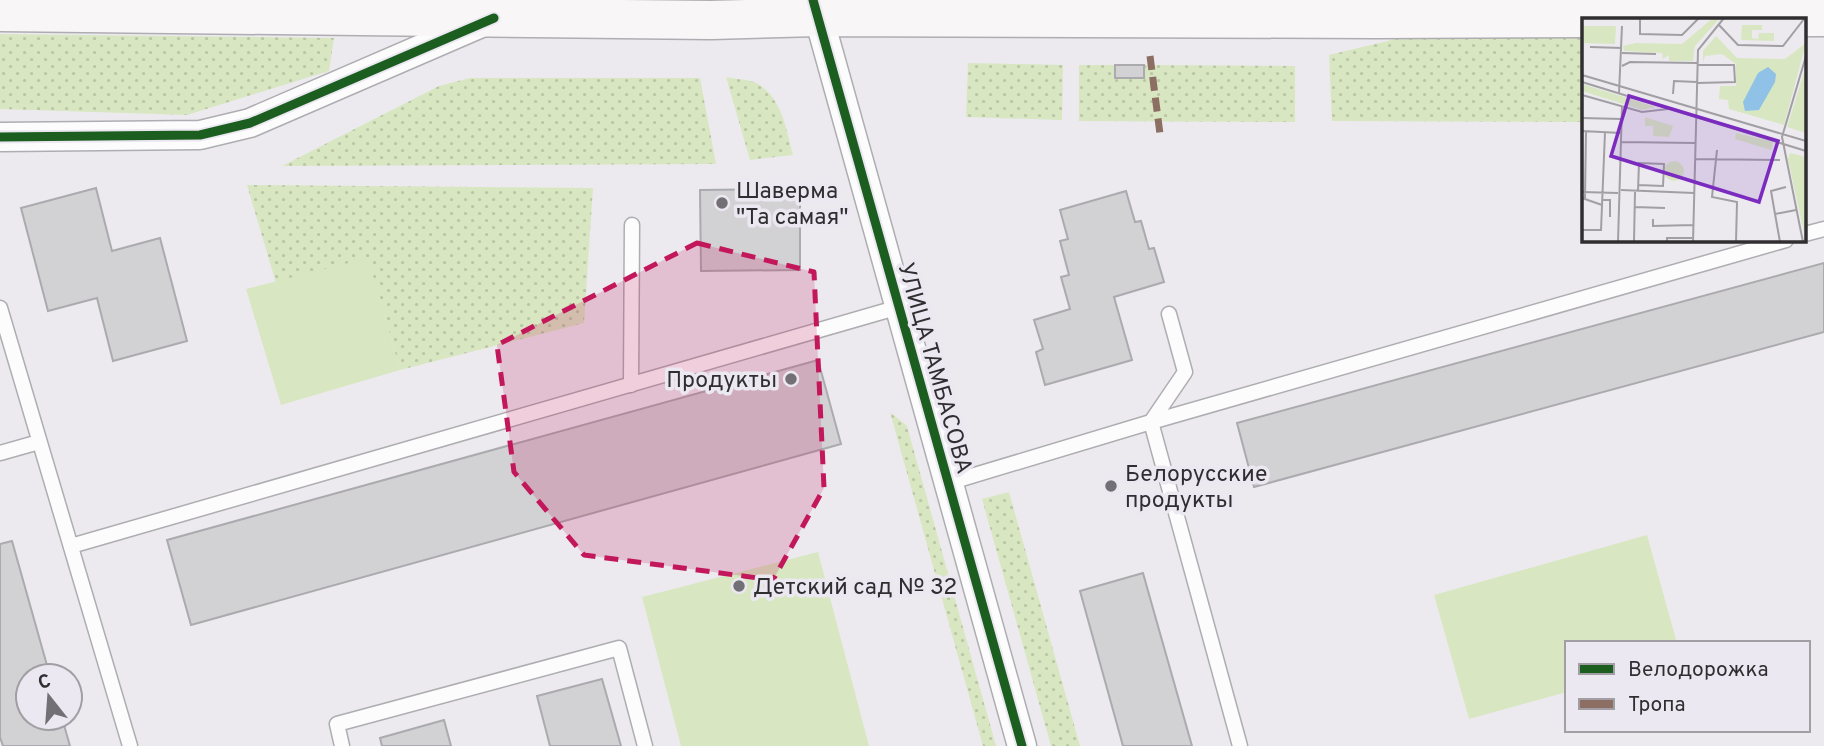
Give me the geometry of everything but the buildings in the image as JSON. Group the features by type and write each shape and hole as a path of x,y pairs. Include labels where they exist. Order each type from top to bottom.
{"main road":[{"path":"0,12 711,20 816,9 1389,19 1582,18"},
{"path":"1606,18 1824,17"}],"street":[{"name":"УЛИЦА ТАМБАСОВА","path":"816,9 1022,746"},
{"path":"0,137 200,135 213,132 250,123 494,18"}],"lane":[{"path":"631,385 632,226"},
{"path":"1806,234 1824,229"},
{"path":"948,483 1779,242"},
{"path":"0,307 130,746"},
{"path":"71,546 899,307"},
{"path":"1169,314 1185,372 1151,422 1240,746"},
{"path":"0,453 39,442"},
{"path":"342,746 337,724 619,648 645,746"}],"highlighted area":[{"path":"697,243 814,272 824,488 773,580 584,555 514,472 497,345"}],"green space":[{"path":"1582,30 1582,122 1332,121 1329,55 1429,31"},
{"path":"0,34 334,38 329,71 187,115 0,109"},
{"path":"968,63 1063,65 1062,120 966,117"},
{"path":"1079,65 1115,65 1115,78 1144,65 1295,66 1295,122 1079,121"},
{"path":"726,77 754,82 771,95 785,124 793,155 750,160"},
{"path":"470,78 700,78 716,164 282,166 439,86"},
{"path":"247,185 593,188 584,323 400,370 368,259 276,283"},
{"path":"368,258 400,370 281,405 246,289"},
{"path":"890,412 907,426 996,746 983,746"},
{"path":"1009,492 1080,746 1051,746 982,499"},
{"path":"1647,535 1676,641 1565,641 1565,693 1469,719 1434,595"},
{"path":"818,552 869,746 681,746 642,597"}],"marked path":[{"path":"1150,56 1160,134"}],"cycle path":[{"path":"813,0 1022,746"},
{"path":"0,137 200,135 250,123 494,18"}],"place":[{"name":"Шаверма \"Та самая\"","path":"722,203"},
{"name":"Продукты","path":"791,379"},
{"name":"Белорусские продукты","path":"1111,486"},
{"name":"Детский сад № 32","path":"739,586"}]}
